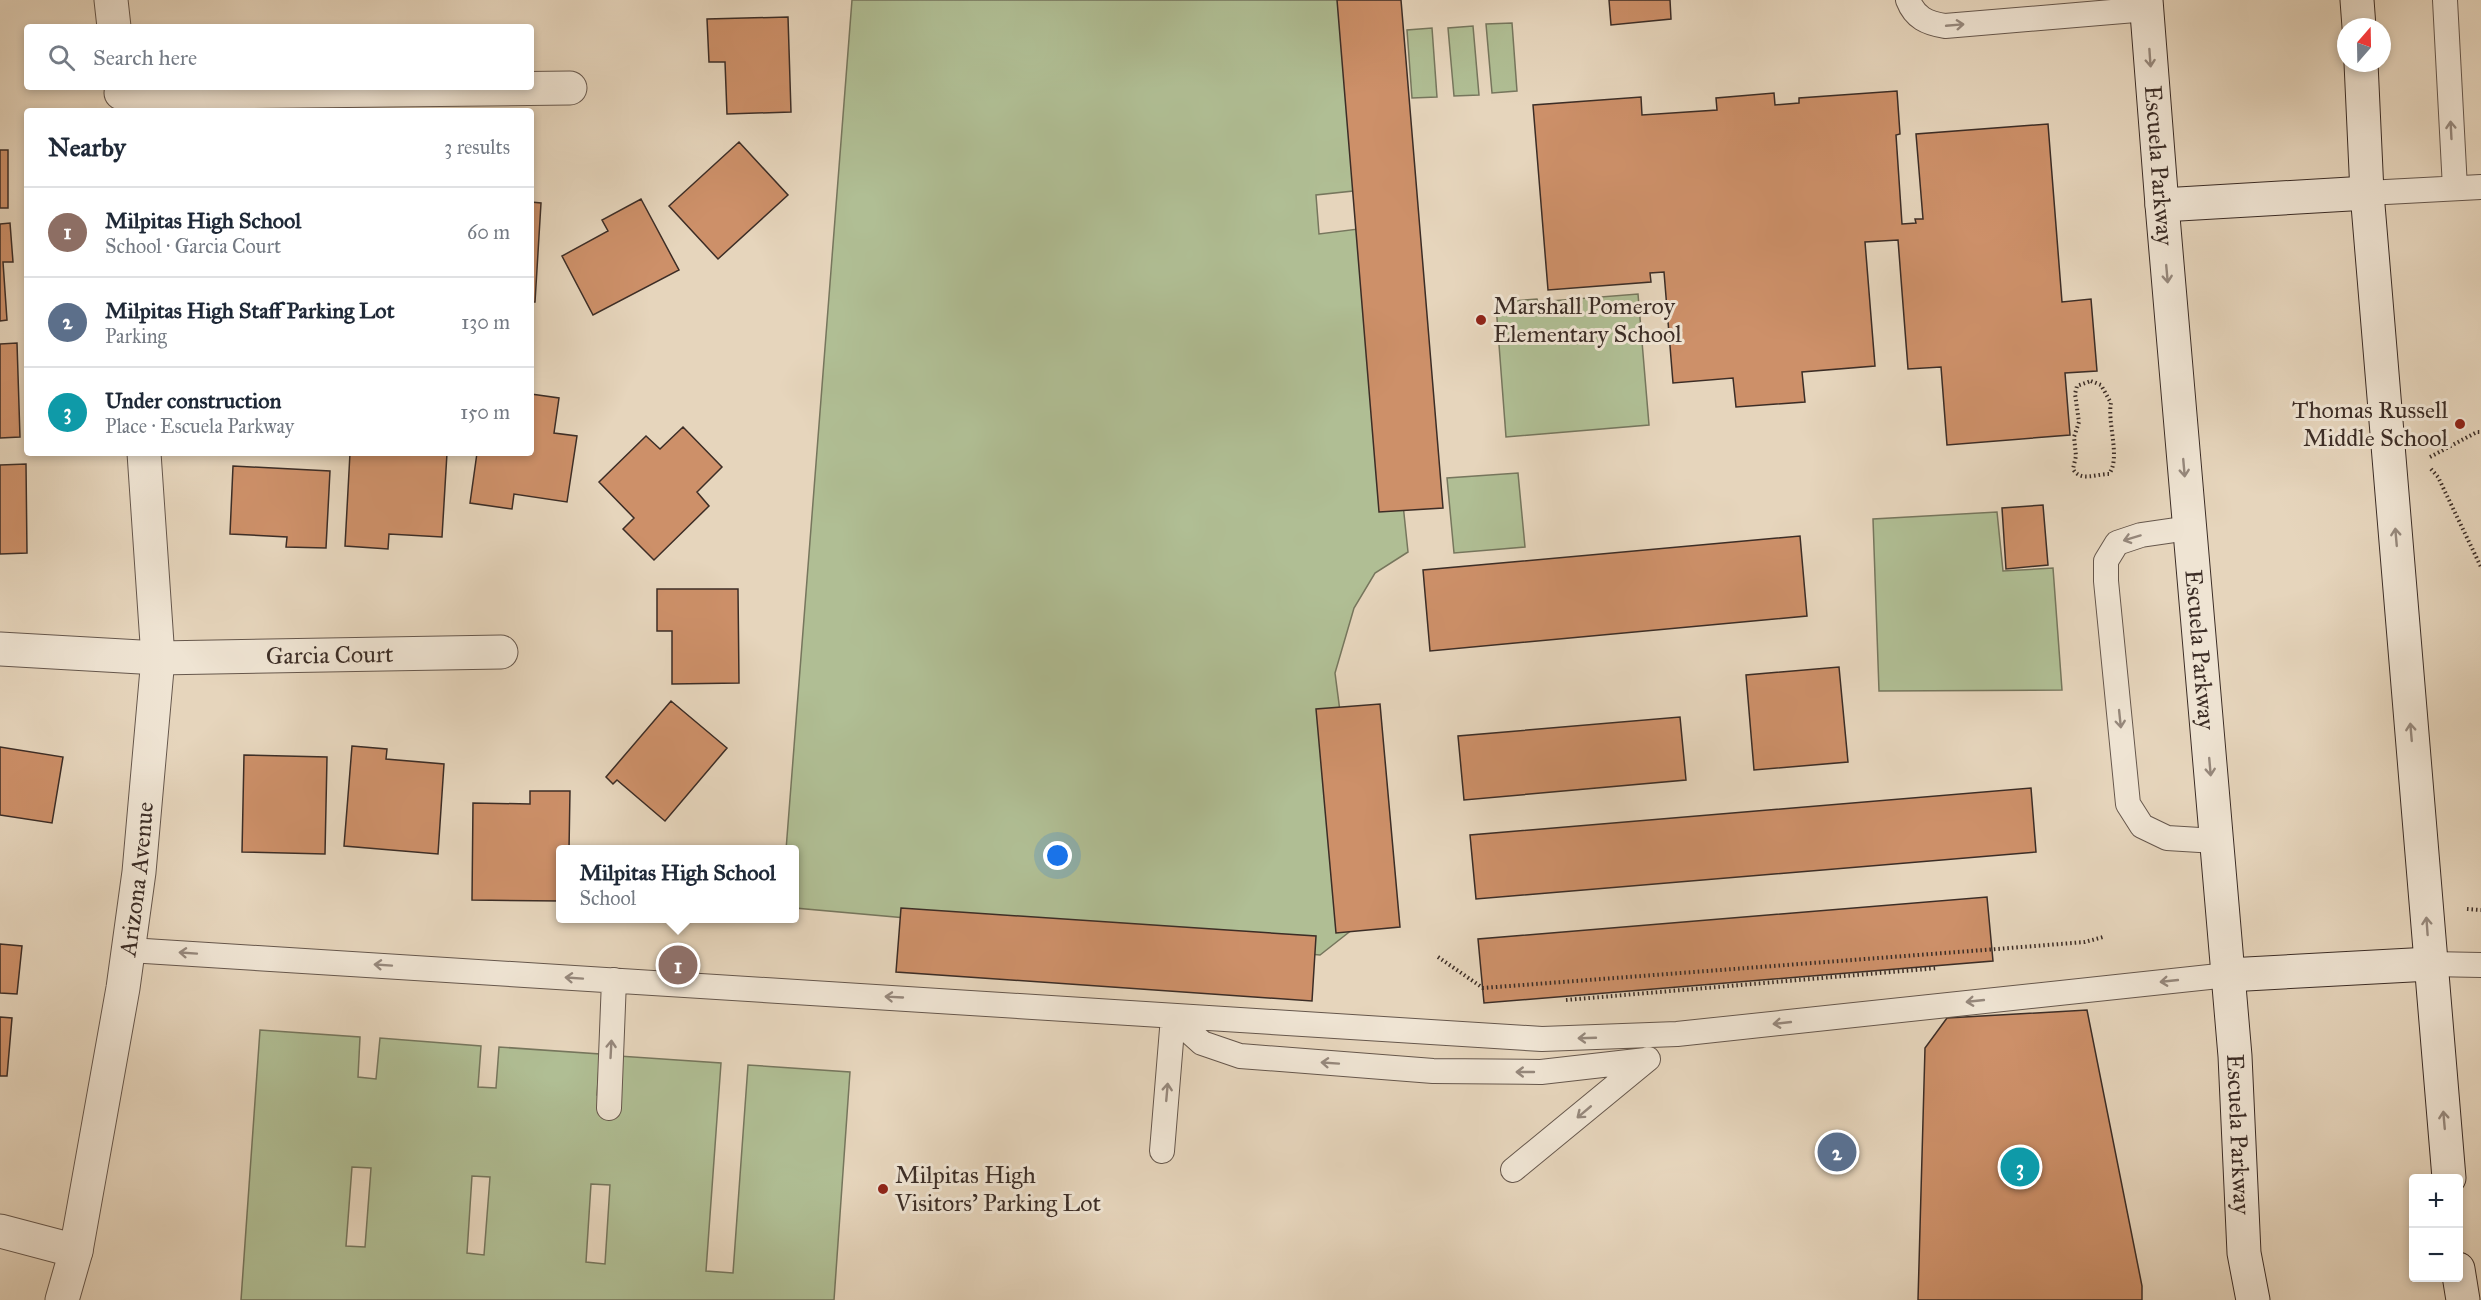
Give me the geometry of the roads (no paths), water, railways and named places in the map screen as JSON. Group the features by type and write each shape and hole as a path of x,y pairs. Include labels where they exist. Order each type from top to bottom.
{"street":[{"path":"111,0 114,24"},
{"path":"2357,0 2358,18"},
{"name":"Escuela Parkway","path":"2146,4 2235,1056 2244,1253 2253,1300"},
{"path":"2361,72 2367,193 2430,964 2450,1174"},
{"path":"534,89 570,88"},
{"path":"121,97 470,90"},
{"path":"2162,205 2367,193"},
{"name":"Arizona Avenue","path":"62,1300 76,1251 129,950 139,872 158,658 144,456"},
{"name":"Garcia Court","path":"0,649 158,658 501,652"},
{"path":"2228,975 2430,964"},
{"path":"0,1231 76,1251"},
{"path":"2460,1282 2463,1300"}],"lane":[{"path":"1908,0 1913,12 1929,23 1945,26 2146,4"},
{"path":"2445,0 2455,188"},
{"path":"2367,193 2481,187"},
{"path":"2189,528 2141,536 2116,543 2106,561 2106,581 2128,804 2142,826 2167,838 2216,841"},
{"path":"129,950 952,1000 1173,1017 1542,1039 1677,1034 2228,975"},
{"path":"2430,964 2481,965"},
{"path":"609,1108 614,980"},
{"path":"1173,1017 1202,1042 1240,1056 1433,1071 1541,1072 1646,1060"},
{"path":"1162,1151 1173,1017"},
{"path":"1513,1170 1677,1034"}],"place":[{"name":"Marshall Pomeroy Elementary School","path":"1481,320"},
{"name":"Thomas Russell Middle School","path":"2460,424"},
{"name":"Milpitas High School","path":"678,965"},
{"name":"Milpitas High Staff Parking Lot","path":"1837,1152"},
{"name":"Under construction","path":"2020,1167"},
{"name":"Milpitas High Visitors' Parking Lot","path":"883,1189"}]}
